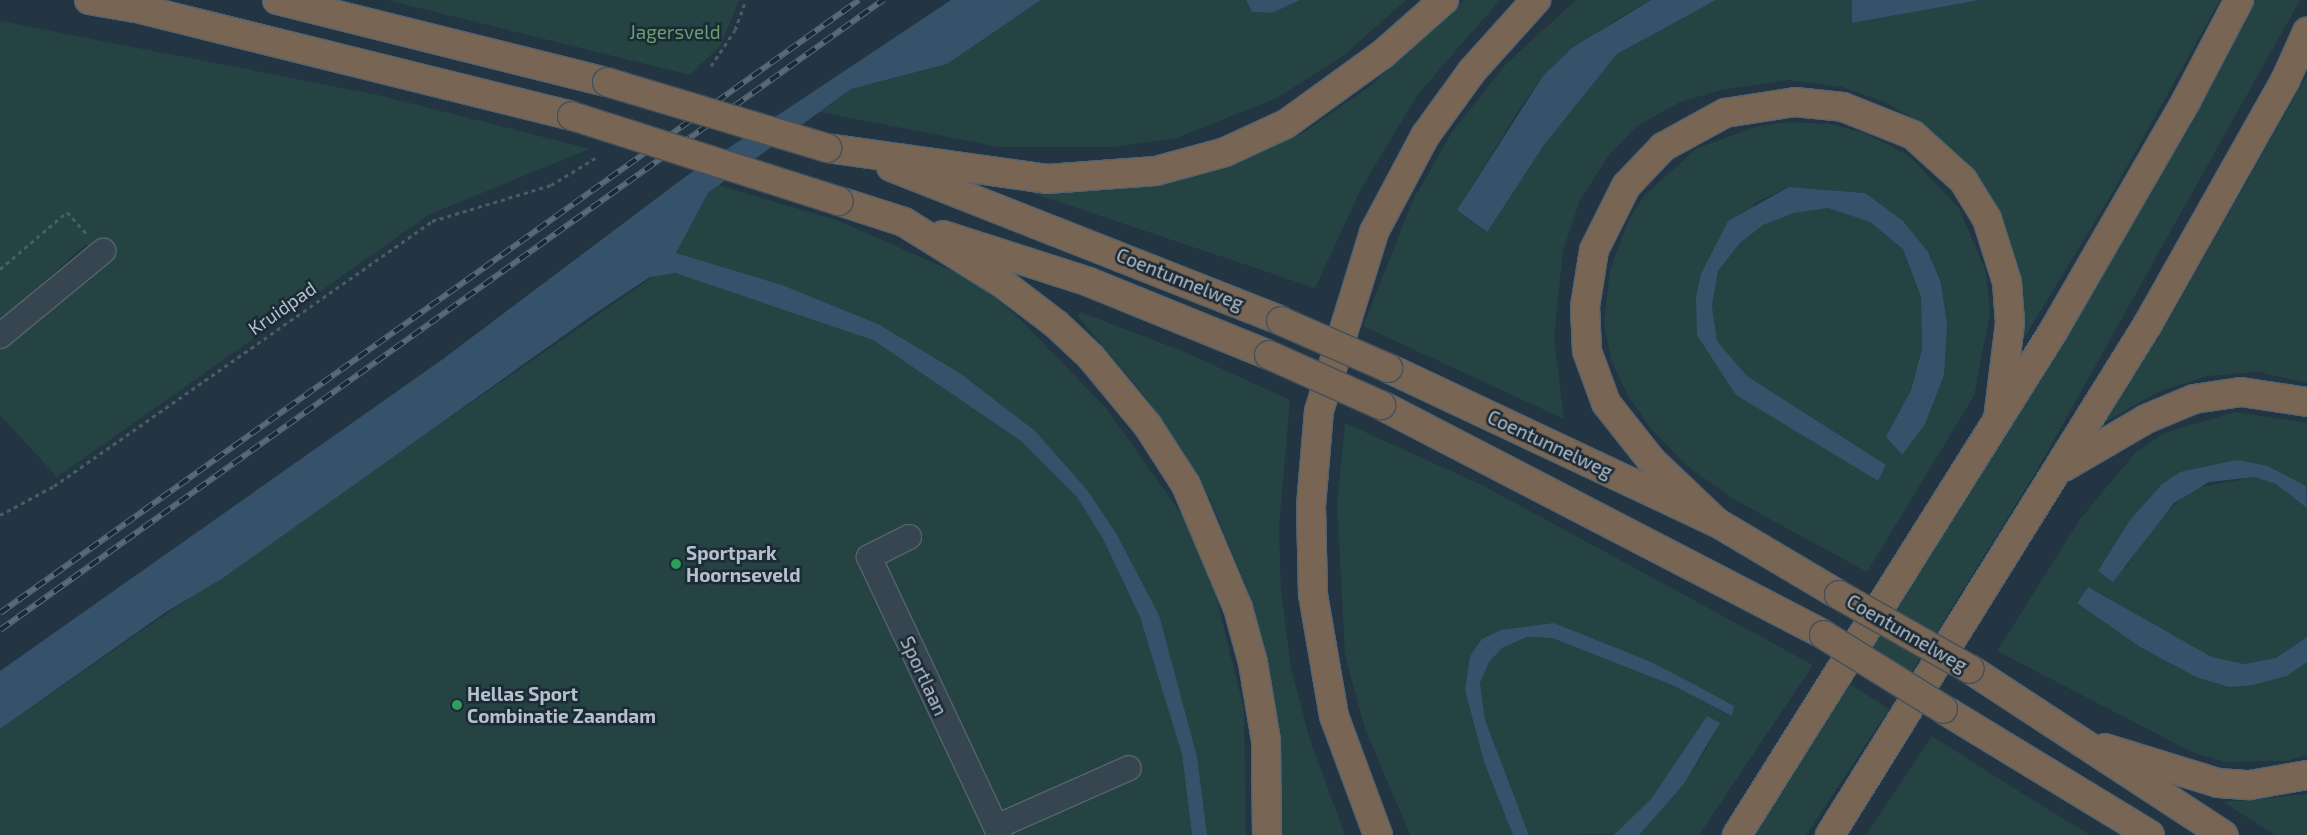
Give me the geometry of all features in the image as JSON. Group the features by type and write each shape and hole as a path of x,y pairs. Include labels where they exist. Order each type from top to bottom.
{"highway":[{"name":"Coentunnelweg","path":"89,0 136,8 572,116 1089,282 1269,355 1381,405 1824,635 2106,810 2150,835"},
{"path":"277,0 607,82 827,148 895,162 1047,179 1156,171 1225,152 1323,101 1444,0"},
{"path":"1378,835 1334,716 1313,594 1311,506 1319,411 1374,232 1425,136 1472,71 1536,0"},
{"path":"1736,835 1998,418 2176,118 2239,0"},
{"path":"1830,835 1849,808 2061,469 2228,182 2307,32"},
{"path":"1716,522 1651,460 1606,403 1587,351 1584,307 1594,250 1626,186 1663,147 1725,113 1795,102 1843,107 1913,135 1963,180 1987,219 2007,282 2010,323 1998,418"},
{"name":"Coentunnelweg","path":"895,162 1281,321 1388,368 1716,522 1970,669 2071,738 2224,835"},
{"path":"904,222 1056,324 1118,388 1186,485 1215,544 1253,663 1266,741 1267,835"},
{"path":"2061,469 2146,419 2194,399 2241,392 2307,402"},
{"path":"2071,738 2218,783 2250,785 2307,776"},
{"path":"1837,835 1849,808"},
{"path":"2106,810 2125,835"}],"street":[{"path":"0,336 103,251"},
{"name":"Sportlaan","path":"909,537 869,557 998,831"},
{"path":"998,831 1129,768"}],"path":[{"path":"711,66 735,30 746,0"},
{"name":"Kruidpad","path":"0,515 54,486 432,221 551,185 597,157"},
{"path":"0,269 67,212 103,251"}],"green space":[{"name":"Jagersveld","path":"387,0 739,0 721,45 690,75"},
{"path":"1041,0 1246,0 1252,12 1272,13 1300,0 1406,0 1343,56 1277,98 1176,138 1113,147 999,147 820,112 851,89 947,64"},
{"path":"1464,0 1500,0 1418,94 1362,187 1315,288 1026,191 1114,190 1181,178 1236,162 1303,133 1370,86"},
{"path":"1576,0 1651,0 1614,21 1543,76 1517,113 1457,210 1486,232 1544,145 1617,54 1716,0 1852,0 1852,23 1980,0 2220,0 2114,190 2021,343 1957,157 1912,118 1887,103 1842,87 1788,80 1721,90 1680,102 1637,126 1609,155 1580,200 1563,251 1554,338 1564,419 1363,326 1413,200 1452,132 1506,64"},
{"path":"2256,0 2300,0 2036,472 1911,673 1870,649 2189,128"},
{"path":"0,21 378,95 590,149 430,214 57,477 0,415 0,350 104,262 86,244 0,321"},
{"path":"2307,75 2307,383 2259,372 2208,376 2160,391 2101,424 2161,333"},
{"path":"1788,122 1830,124 1865,133 1909,156 1959,208 1986,272 1990,314 1974,396 1867,572 1733,499 1687,466 1652,430 1627,394 1611,359 1604,323 1610,270 1629,219 1645,195 1697,148 1759,126","holes":["1789,187 1865,193 1941,283 1902,455 1886,437 1911,390 1922,349 1921,297 1903,249 1870,222 1828,208 1794,213 1763,225 1740,243 1718,271 1712,306 1717,341 1747,376 1886,465 1878,481 1736,395 1696,297 1755,203"]},
{"path":"718,185 839,221 975,281 1020,319 1106,408 1187,522 1216,596 1244,709 1246,835 1207,835 1159,615 1116,533 1088,491 878,324 782,285 676,253 708,193"},
{"name":"Sportpark Hoornseveld","path":"661,271 713,282 873,340 1021,441 1077,497 1103,539 1140,617 1166,691 1182,754 1192,835 0,835 0,729"},
{"path":"1080,312 1185,352 1290,400 1279,527 1281,590 1291,668 1309,737 1345,835 1282,835 1282,771 1270,677 1246,586 1209,497 1184,453 1146,398 1078,316"},
{"path":"2235,412 2307,423 2307,487 2268,466 2162,484 2130,520 2098,571 2126,567 2155,524 2191,489 2255,477 2276,484 2307,508 2307,637 2276,658 2244,664 2212,657 2088,587 2077,602 2140,647 2196,677 2253,685 2287,676 2307,662 2307,755 2287,761 2225,762 2192,752 1997,651 2081,518 2135,453 2164,433"},
{"path":"1345,423 1482,485 1813,665 1699,835 1639,835 1684,784 1707,748 1719,723 1707,716 1651,799 1616,834 1529,835 1485,720 1480,683 1489,662 1502,648 1527,637 1552,638 1672,685 1731,716 1734,707 1649,661 1554,623 1470,656 1465,690 1484,762 1513,835 1410,835 1364,726 1345,655 1337,502"},
{"path":"1848,683 1889,709 1811,828 1806,835 1745,835"},
{"path":"1932,736 2012,787 2090,835 1866,835"},
{"path":"2307,794 2307,835 2275,835 2223,802"}],"water":[{"path":"951,0 1041,0 947,64 851,89 708,193 676,253 782,285 878,324 961,374 1035,431 1088,491 1116,533 1159,615 1197,757 1207,835 1192,835 1182,754 1140,617 1103,539 1077,497 1021,441 873,340 675,273 650,277 590,317 223,578 166,612 0,729 0,671 443,359 685,177"},
{"path":"1246,0 1300,0 1272,13 1252,12"},
{"path":"1651,0 1716,0 1617,54 1544,145 1487,232 1457,210 1543,76 1572,48"},
{"path":"1852,0 1980,0 1852,23"},
{"path":"1789,187 1865,193 1903,221 1928,252 1941,283 1947,325 1944,375 1925,424 1902,455 1886,437 1911,390 1922,349 1921,297 1903,249 1870,222 1828,208 1794,213 1763,225 1740,243 1718,271 1712,306 1717,341 1747,376 1886,465 1878,481 1736,395 1697,335 1696,297 1701,274 1728,221"},
{"path":"2237,460 2268,466 2306,486 2307,508 2276,484 2255,477 2209,482 2174,503 2113,582 2098,571 2130,520 2162,484 2180,472"},
{"path":"2088,587 2212,657 2244,664 2276,658 2307,637 2307,662 2287,676 2253,685 2229,687 2196,677 2140,647 2077,603"},
{"path":"1554,623 1649,661 1734,706 1732,716 1672,685 1552,638 1527,637 1502,648 1489,662 1480,683 1485,720 1529,835 1513,835 1484,762 1465,690 1470,656 1482,639 1501,630"},
{"path":"1707,716 1720,723 1684,784 1639,835 1614,835 1651,799"}],"railway":[{"path":"0,613 859,0"},
{"path":"0,630 883,0"}],"place":[{"name":"Sportpark Hoornseveld","path":"676,564"},
{"name":"Hellas Sport Combinatie Zaandam","path":"457,705"}]}
